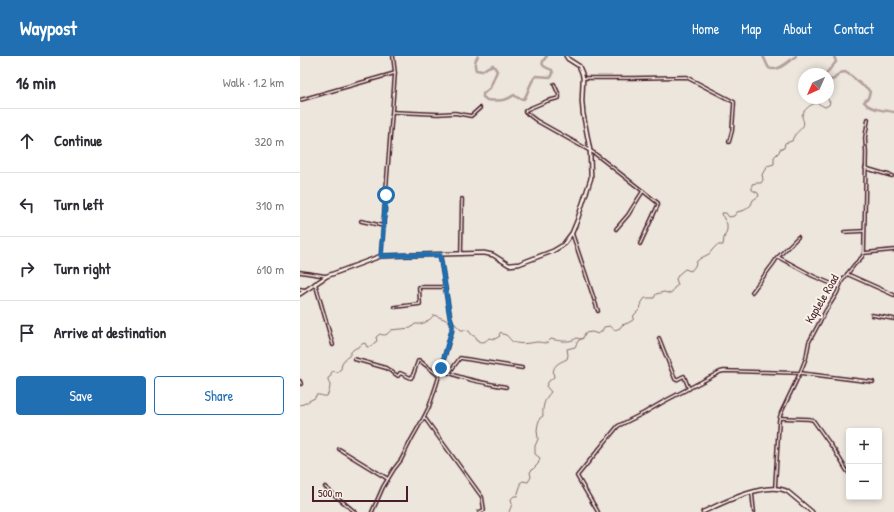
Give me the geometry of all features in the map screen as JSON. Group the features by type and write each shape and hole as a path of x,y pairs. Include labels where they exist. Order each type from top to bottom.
{"street":[{"path":"381,256 396,73 393,56"},
{"path":"300,294 326,276 381,256 488,254 497,256 509,264 519,264 561,247 572,233 591,178 590,150 582,101 583,78 580,67 566,56"},
{"path":"300,100 396,73"},
{"path":"583,78 687,78 734,102 732,131 729,142"},
{"path":"554,84 559,98 541,104 525,112 537,121 590,150 659,204 640,244"},
{"path":"393,112 471,116 480,108"},
{"path":"868,119 865,138 864,253 894,250"},
{"path":"865,168 892,176"},
{"path":"616,229 628,215 642,191"},
{"path":"461,254 462,199"},
{"path":"361,221 384,226"},
{"path":"844,232 864,231"},
{"path":"572,233 598,311"},
{"path":"752,292 778,257 798,237"},
{"name":"Kaplele Road","path":"775,488 781,413 800,373 809,342 837,293 842,281 864,253"},
{"path":"372,512 379,494 402,458 429,407 452,330 440,255"},
{"path":"778,257 814,276 840,287"},
{"path":"300,272 326,276"},
{"path":"847,274 894,295"},
{"path":"315,283 332,345"},
{"path":"395,307 420,305 419,287 445,287"},
{"path":"300,289 306,290"},
{"path":"872,316 894,319"},
{"path":"659,338 675,379 684,376 689,389"},
{"path":"449,373 460,358 522,368"},
{"path":"354,359 386,368 398,376 400,373 411,378 419,360 439,376"},
{"path":"441,368 449,373 467,379 506,387"},
{"path":"598,512 577,476 617,427 723,371 800,373 873,382"},
{"path":"424,417 482,497 484,509 483,511 479,512"},
{"path":"780,418 813,420 846,470"},
{"path":"339,449 388,479"},
{"path":"325,487 355,512"},
{"path":"703,512 734,498 775,488 786,490 812,512"},
{"path":"752,493 754,512"}],"waterway":[{"path":"478,56 475,63 476,70 482,71 493,65 497,71 490,88 483,94 483,97 487,100 501,100 514,95 518,98 524,99 536,76 552,76 552,70 543,65 544,59 547,56"},
{"path":"763,56 768,67 772,69 776,69 796,56"},
{"path":"831,68 836,62 834,56"},
{"path":"834,79 840,73 845,72 867,88 870,92 868,98 864,102 867,105 894,112"},
{"path":"509,512 512,504 511,499 514,496 517,496 520,483 523,481 528,482 531,477 530,472 538,464 540,458 535,454 535,446 538,439 538,424 540,418 543,416 543,409 551,392 546,386 554,377 553,373 556,365 567,359 567,349 575,347 578,341 583,338 585,333 592,332 598,334 604,327 610,326 615,330 633,320 634,315 640,309 645,298 654,298 656,294 664,292 671,294 674,288 678,285 676,279 679,274 685,269 691,271 697,261 709,254 717,245 723,245 727,224 722,213 726,213 729,217 734,216 737,212 745,210 751,205 753,200 759,196 758,193 752,190 752,184 761,183 763,180 762,174 766,170 767,166 774,164 774,157 780,149 784,148 785,143 792,141 794,136 802,128 804,123 802,116 806,110 814,104"},
{"path":"820,104 825,107 829,104"},
{"path":"300,405 315,398 316,395 327,396 330,386 328,378 331,376 333,371 337,372 341,369 342,363 354,349 365,343 367,347 372,346 377,341 376,337 380,334 386,335 391,330 411,328 415,324 426,322 434,315 454,323 461,330 469,331 478,341 481,342 489,338 495,339 500,336 499,334 501,332 513,342 525,344 537,342 547,343 551,339 568,341 583,338"}],"route":[{"path":"386,195 381,256 440,255 452,323 452,330 441,368"}]}
